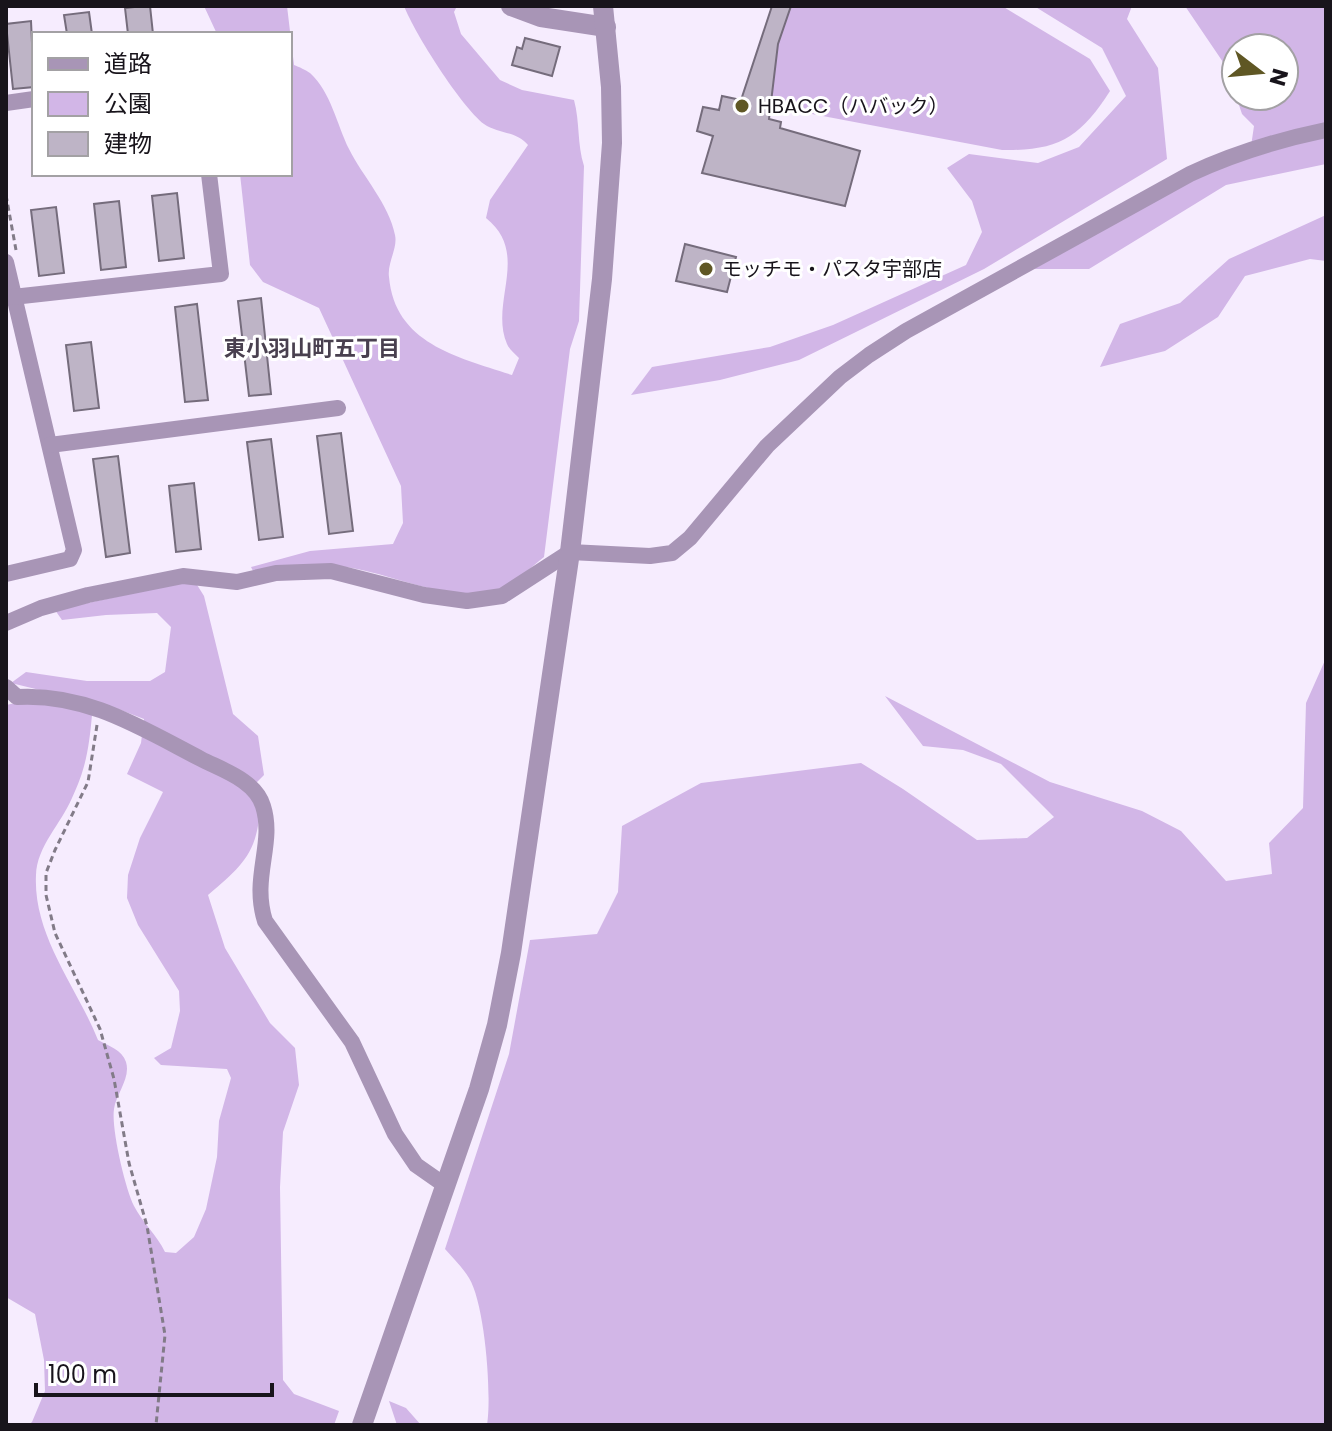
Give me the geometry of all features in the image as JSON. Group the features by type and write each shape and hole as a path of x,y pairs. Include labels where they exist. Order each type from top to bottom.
{"street":[{"path":"511,6 541,17 606,27"},
{"path":"362,1425 479,1089 497,1025 508,968 570,552 610,191 611,101 603,6"},
{"path":"6,103 32,99"},
{"path":"6,623 41,608 88,595 183,576 237,582 276,573 331,571 424,595 467,601 502,596 570,552 650,556 672,553 690,538 767,446 810,404 840,377 906,331 1190,174 1232,154 1266,143 1326,130"},
{"path":"13,297 221,274 209,176"},
{"path":"6,262 74,550 70,559 6,574"},
{"path":"50,445 338,408"},
{"path":"6,687 17,697 44,695 99,709 150,730 248,784 263,804 267,832 259,878 259,901 265,921 352,1042 395,1134 416,1165 446,1186"}],"path":[{"path":"99,709 92,771 46,873 46,895 55,933 100,1029 114,1079 129,1163 147,1226 165,1335 156,1425"}],"green space":[{"path":"204,6 287,6 290,32 216,32"},
{"path":"404,6 457,6 454,12 461,34 500,80 522,90 574,100 584,166 579,321 570,349 544,557 503,588 472,594 327,565 253,571 251,567 310,551 393,544 403,523 401,486 319,308 263,282 250,265 240,176 292,176 292,48 294,65 310,73 323,90 349,149 392,224 396,240 389,277 394,300 403,318 416,333 451,354 512,375 519,358 508,346 503,328 508,263 506,247 499,232 486,218 490,200 528,145 518,137 489,127 474,115 440,69"},
{"path":"791,6 1002,6 1090,59 1110,91 1077,131 1053,144 1021,150 1002,150 770,106 778,44"},
{"path":"1034,6 1132,6 1127,19 1158,68 1167,159 984,269 799,360 720,380 631,395 652,367 770,347 833,325 966,265 982,232 972,201 947,168 969,154 1038,163 1079,147 1126,96 1102,48"},
{"path":"1185,6 1326,6 1326,164 1226,185 1089,269 1034,269 1140,208 1250,153 1254,126 1241,112 1300,112 1300,32 1220,32 1220,58"},
{"path":"1326,215 1326,261 1310,259 1245,276 1218,317 1165,351 1100,367 1120,324 1180,303 1229,259"},
{"path":"194,580 204,596 233,714 258,736 264,775 246,793 260,806 252,847 239,866 208,895 225,948 270,1023 295,1048 299,1085 283,1132 280,1187 283,1380 294,1394 339,1411 334,1425 28,1425 45,1391 44,1360 35,1314 6,1297 6,705 39,703 92,715 81,777 40,854 36,875 37,897 49,940 98,1040 118,1051 126,1062 127,1074 114,1109 123,1172 137,1212 165,1252 176,1253 194,1237 206,1209 217,1157 219,1121 231,1078 227,1069 161,1065 154,1058 171,1048 180,1011 179,991 138,925 127,898 128,875 140,838 163,792 127,774 141,743 144,719 118,709 11,683 26,672 87,681 150,681 165,672 171,627 157,613 62,620 55,610"},
{"path":"1326,658 1326,1425 487,1425 488,1372 475,1291 469,1278 445,1249 509,1054 530,940 597,934 618,892 622,826 701,783 861,763 977,840 1027,838 1054,817 1001,764 963,750 923,746 885,696 1050,782 1142,811 1181,831 1226,881 1272,874 1269,843 1303,808 1306,703"},
{"path":"389,1401 406,1408 421,1425 397,1425"}],"building":[{"path":"150,6 153,32 128,32 125,8"},
{"name":"HBACC（ハバック）","path":"772,6 791,6 778,44 769,119 781,122 780,128 860,151 845,206 702,173 713,136 697,131 703,107 719,110 722,96 741,100"},
{"path":"89,12 92,32 67,32 64,15"},
{"path":"31,21 32,87 13,89 6,24"},
{"path":"525,38 560,47 552,76 512,65 517,47 522,49"},
{"path":"177,193 184,258 159,261 152,196"},
{"path":"119,201 126,267 101,270 94,204"},
{"path":"56,207 64,273 39,276 31,210"},
{"name":"モッチモ・パスタ宇部店","path":"685,244 736,257 727,292 676,281"},
{"path":"261,298 271,394 249,396 238,301"},
{"path":"197,304 208,400 185,402 175,307"},
{"path":"91,342 99,408 74,411 66,345"},
{"path":"341,433 353,531 329,534 317,436"},
{"path":"271,439 283,537 259,540 247,442"},
{"path":"118,456 130,553 106,557 93,459"},
{"path":"194,483 201,549 176,552 169,486"}],"place":[{"name":"HBACC（ハバック）","path":"742,106"},
{"name":"モッチモ・パスタ宇部店","path":"706,269"}],"district":[{"name":"東小羽山町五丁目","path":"312,348"}]}
